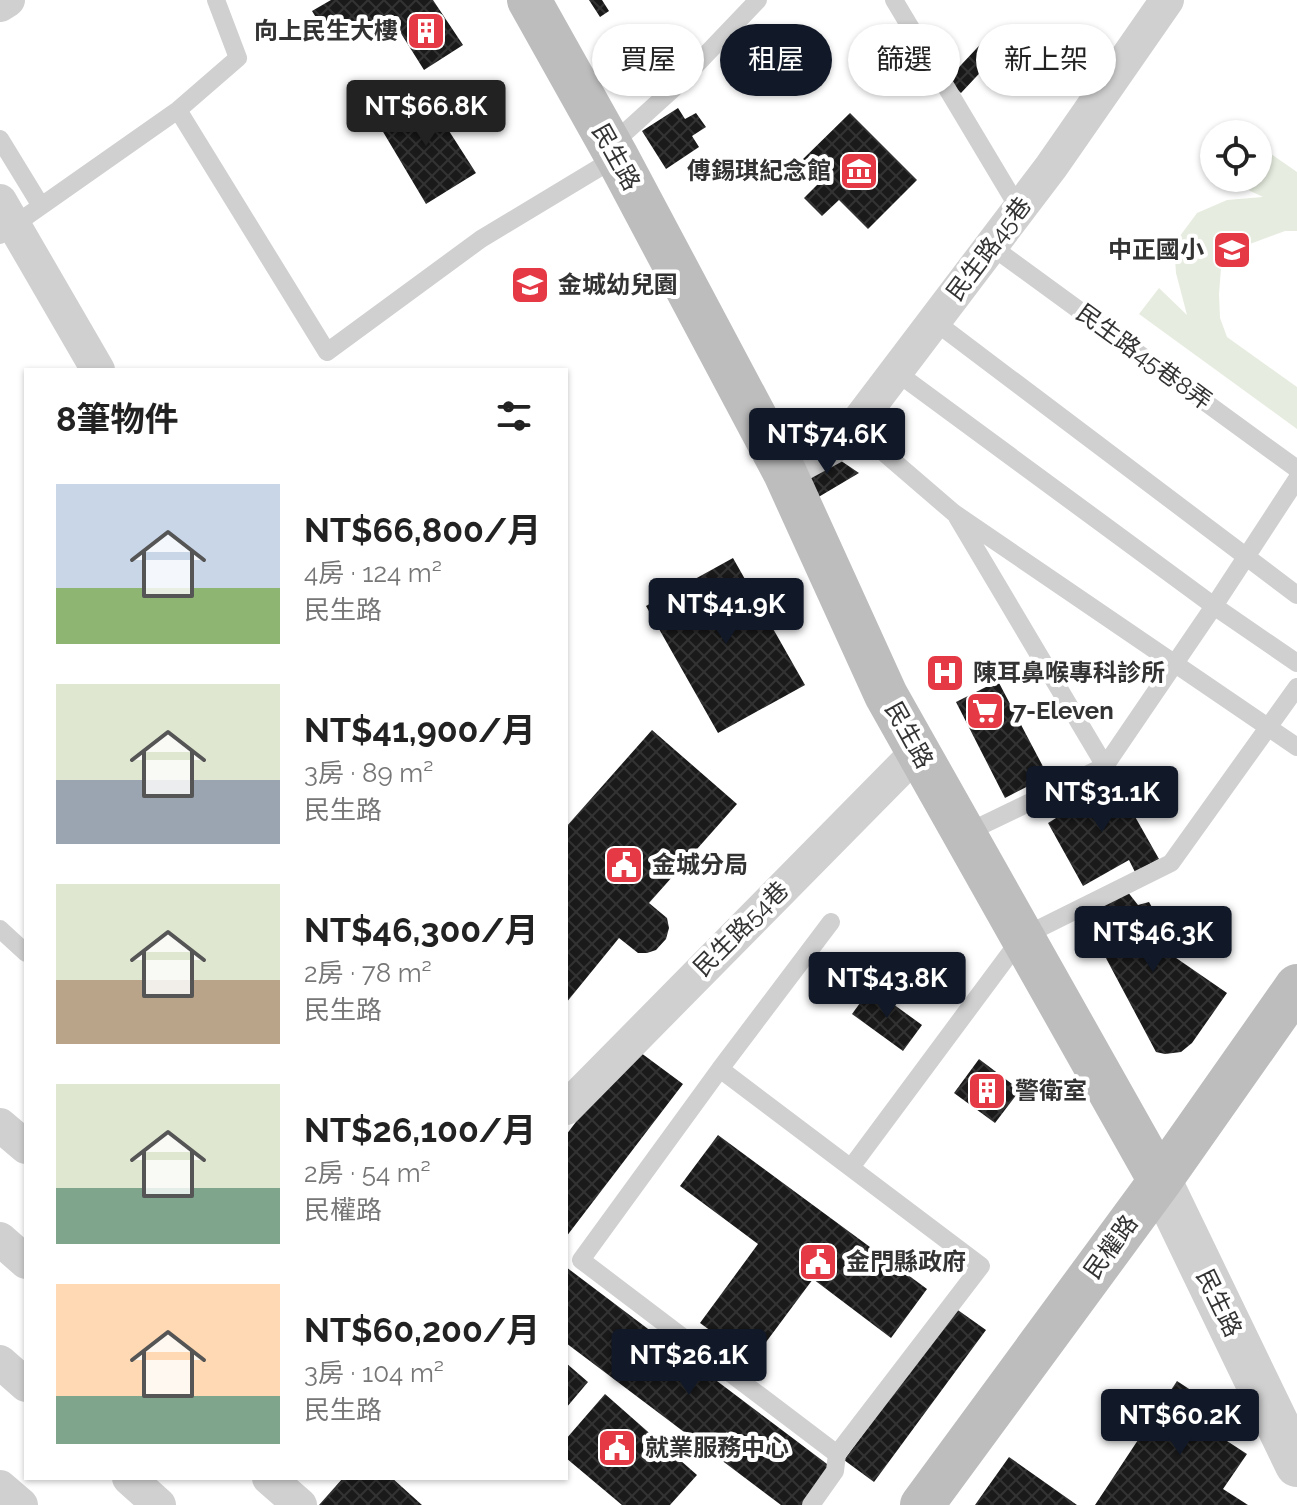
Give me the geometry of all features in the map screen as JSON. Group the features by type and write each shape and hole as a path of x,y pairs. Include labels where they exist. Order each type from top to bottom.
{"main road":[{"name":"民生路","path":"529,0 614,152 785,473 886,695 1160,1181"},
{"name":"民權路","path":"922,1505 1160,1181 1297,986"}],"street":[{"path":"0,5 8,0"},
{"name":"民生路45巷","path":"785,473 833,447 854,427 1051,167 1167,0"},
{"path":"14,217 97,368"},
{"name":"民生路54巷","path":"568,1101 918,751"},
{"path":"0,1125 24,1145"},
{"name":"民生路","path":"1160,1181 1297,1465"},
{"path":"0,1239 24,1260"},
{"path":"0,1362 24,1383"},
{"path":"131,1480 159,1505"},
{"path":"272,1480 300,1497"},
{"path":"0,1487 21,1505"}],"lane":[{"path":"0,139 14,217 178,110 238,58 216,0"},
{"path":"178,110 327,352 481,239 614,152 758,0"},
{"path":"894,0 1019,209"},
{"name":"民生路45巷8弄","path":"991,246 1297,469"},
{"path":"934,321 1297,595"},
{"path":"896,372 1214,606 1297,663"},
{"path":"854,427 954,513 1297,747"},
{"path":"964,834 1105,766 1297,479"},
{"path":"954,513 1105,766"},
{"path":"852,1166 1022,937 1171,863 1297,687"},
{"path":"831,922 720,1069 628,1212 581,1260 837,1454"},
{"path":"0,929 24,951"},
{"path":"720,1069 852,1166 921,1208 981,1266 882,1389 837,1454 835,1471 811,1505"},
{"path":"792,1122 803,1106"}],"shaded area":[{"path":"1272,155 1297,172 1297,231 1285,231 1231,251 1221,268 1220,318 1227,337 1297,387 1297,429 1139,314 1159,288 1187,315 1176,273 1174,244 1197,213 1227,200 1263,197 1252,192 1272,192"}],"building":[{"path":"331,0 433,0 463,45 424,70 390,16 371,26 367,19 331,42 312,11"},
{"path":"589,0 602,0 609,11 600,17"},
{"path":"976,49 976,77 961,93 960,92 960,66"},
{"path":"424,92 476,173 426,204 376,120"},
{"path":"678,108 685,119 696,113 706,127 692,136 699,147 666,169 642,131"},
{"name":"傅錫琪紀念館","path":"850,113 917,180 868,229 839,200 822,216 804,198 820,182 800,162"},
{"path":"822,448 859,473 800,508"},
{"path":"733,558 805,685 718,733 646,606"},
{"path":"998,681 1048,776 1005,798 956,702"},
{"name":"金城分局","path":"652,730 737,804 649,903 667,918 669,928 666,939 656,950 638,953 619,938 568,1001 568,825"},
{"path":"1112,776 1159,859 1135,872 1129,860 1083,886 1048,823 1093,795 1089,788"},
{"path":"1127,891 1138,905 1149,902 1169,937 1164,940 1166,951 1227,993 1192,1043 1181,1052 1156,1052 1083,915"},
{"path":"871,988 922,1025 903,1051 852,1014"},
{"path":"633,1047 683,1084 568,1234 568,1132"},
{"name":"警衛室","path":"979,1059 1020,1090 995,1123 954,1093"},
{"name":"金門縣政府","path":"718,1135 927,1289 891,1338 813,1279 752,1361 700,1323 758,1244 680,1186"},
{"path":"568,1269 831,1467 803,1505 781,1505 568,1345"},
{"name":"金門縣政府","path":"955,1308 986,1330 874,1482 844,1460"},
{"path":"568,1365 588,1382 568,1406"},
{"path":"1177,1381 1239,1422 1227,1441 1247,1454 1223,1489 1248,1505 1095,1505"},
{"name":"就業服務中心","path":"605,1394 697,1475 670,1505 622,1505 568,1460 568,1437"},
{"path":"1009,1457 1077,1505 975,1505"},
{"path":"341,1480 394,1480 422,1505 319,1505"}],"place":[{"name":"向上民生大樓","path":"426,31"},
{"name":"傅錫琪紀念館","path":"859,171"},
{"name":"中正國小","path":"1232,250"},
{"name":"金城幼兒園","path":"530,285"},
{"name":"陳耳鼻喉專科診所","path":"945,673"},
{"name":"7-Eleven","path":"985,711"},
{"name":"金城分局","path":"624,865"},
{"name":"警衛室","path":"987,1091"},
{"name":"金門縣政府","path":"818,1262"},
{"name":"就業服務中心","path":"617,1448"}]}
